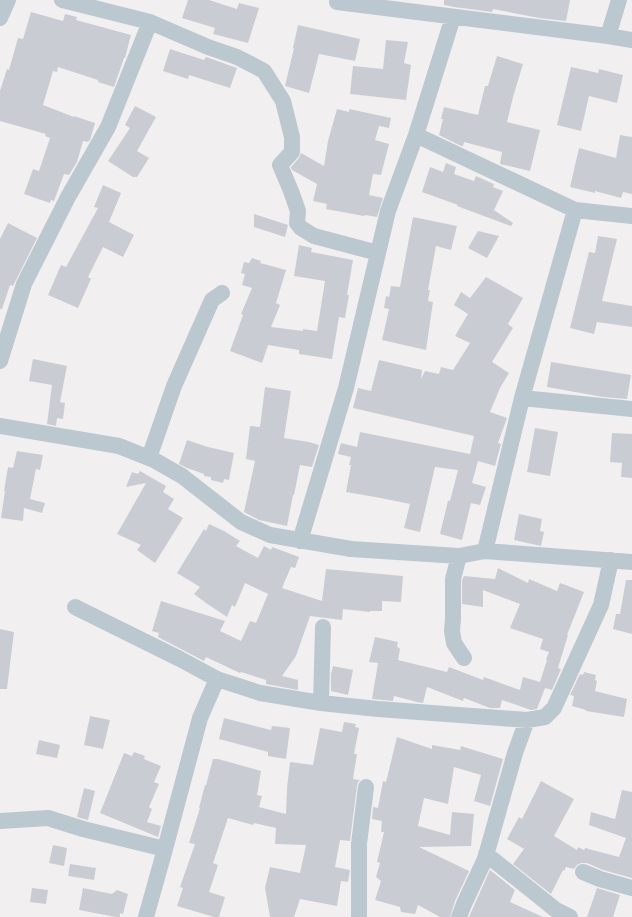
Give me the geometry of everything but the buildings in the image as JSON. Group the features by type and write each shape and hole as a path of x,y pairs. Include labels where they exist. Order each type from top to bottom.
{"street":[{"path":"0,18 8,0"},
{"path":"62,0 150,22 208,47 237,57 264,71 283,101 292,137 292,152 280,165 298,211 297,223 301,228 314,236 378,253"},
{"path":"608,36 618,0"},
{"path":"337,2 632,40"},
{"path":"300,541 346,388 388,211 416,135 453,17"},
{"path":"1,352 24,284 68,197 108,127 150,22"},
{"path":"416,135 575,210 632,216"},
{"path":"485,551 522,398 575,210"},
{"path":"149,458 174,386 212,300 222,293"},
{"path":"522,398 632,409"},
{"path":"1,430 119,446 154,460 182,476 241,522 270,535 351,549 459,556 485,551 632,562"},
{"path":"459,556 453,579 452,631 454,643 464,658"},
{"path":"75,607 217,678 260,694 321,703 527,720 545,717 554,708 601,605 611,560"},
{"path":"321,703 323,627"},
{"path":"146,917 200,718 217,678"},
{"path":"459,917 486,854 515,753 527,720"},
{"path":"359,917 360,844 366,787"},
{"path":"0,821 48,818 83,829 165,849"},
{"path":"486,854 556,910 570,917"},
{"path":"583,872 632,888"}]}
